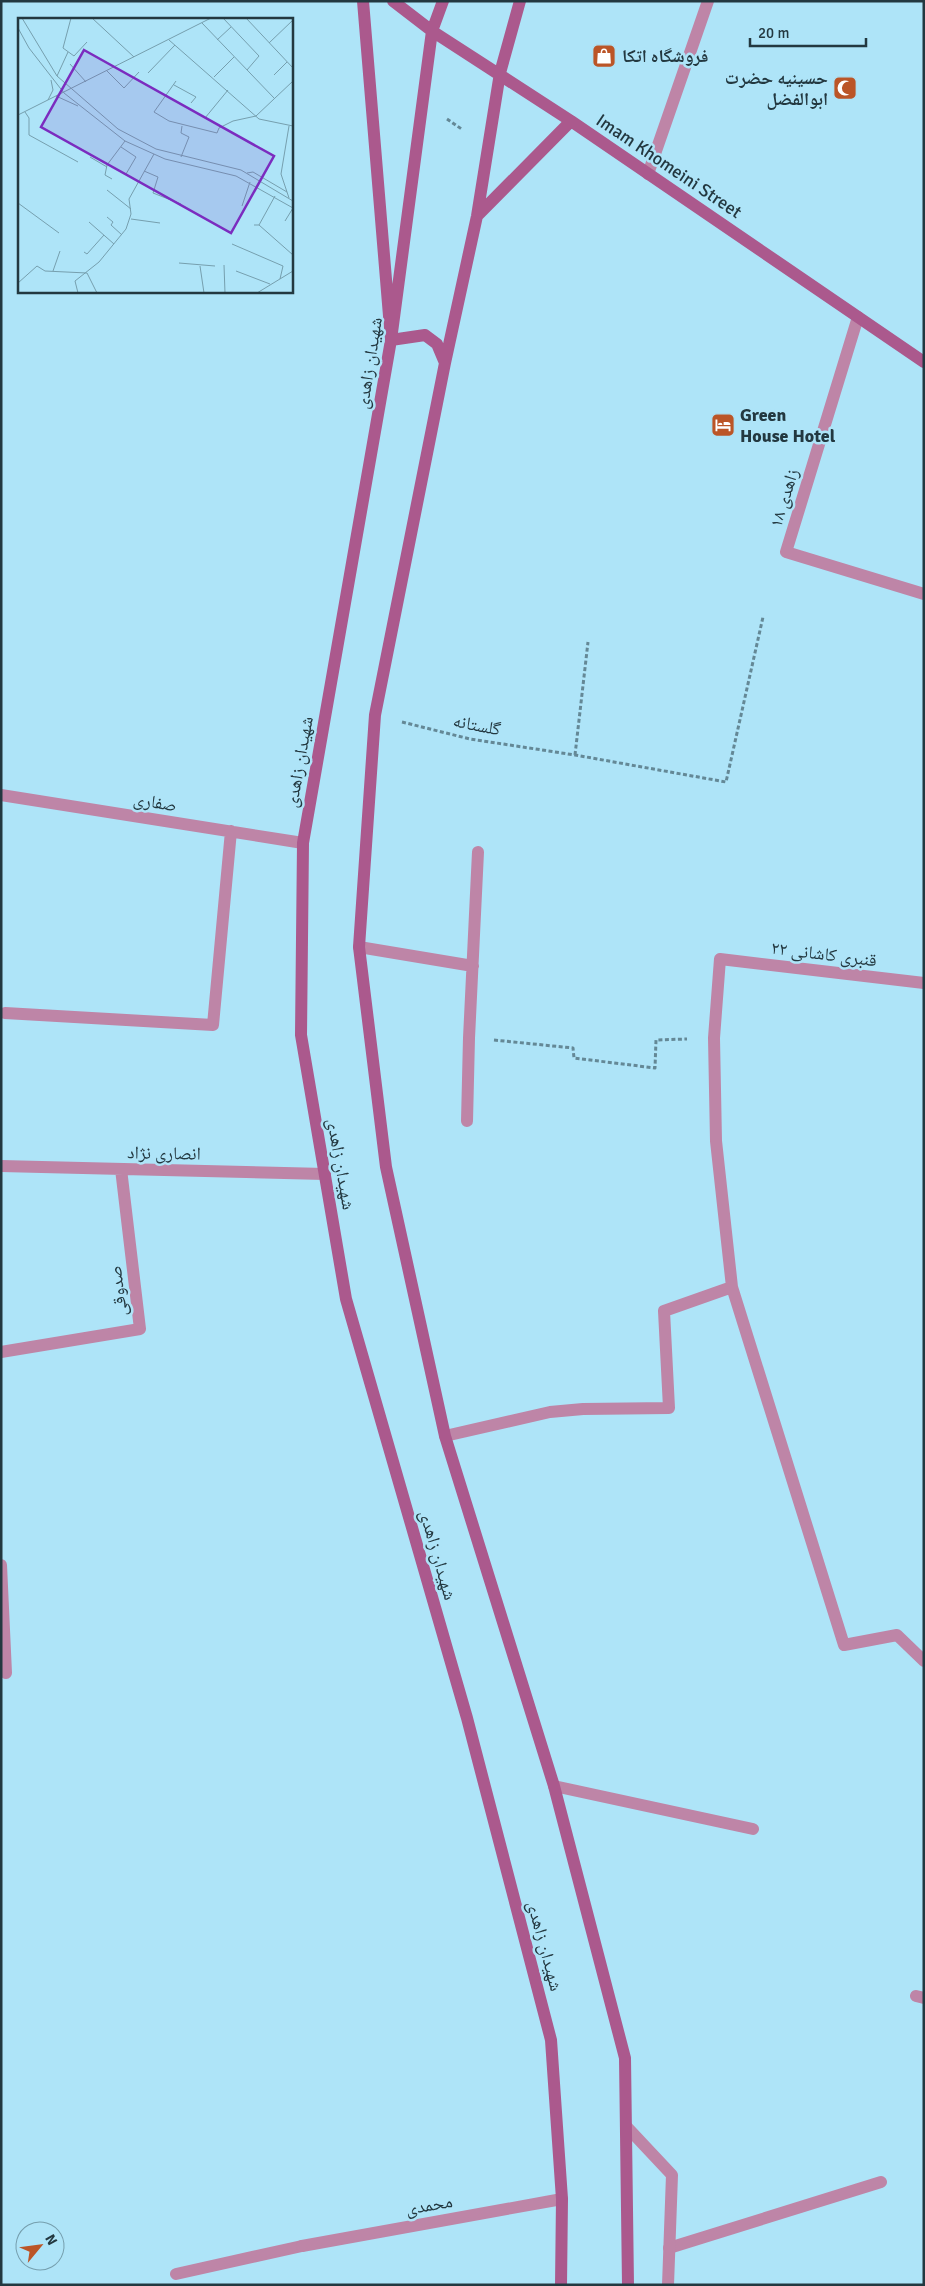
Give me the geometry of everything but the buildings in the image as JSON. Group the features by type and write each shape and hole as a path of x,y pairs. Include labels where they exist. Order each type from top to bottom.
{"main road":[{"path":"363,1 391,340 425,335 437,344 445,362"},
{"name":"Imam Khomeini Street","path":"393,1 432,31 500,73 924,362"},
{"name":"شهیدان زاهدی","path":"443,1 432,31 391,340 303,843 301,1035 346,1299 467,1718 551,2040 562,2199 560,2285"},
{"path":"520,1 500,73 477,216 445,362 375,715 359,947 386,1167 445,1436 554,1786 625,2058 628,2285"},
{"path":"477,216 571,121"}],"street":[{"path":"648,174 708,1"},
{"name":"زاهدی ۱۸","path":"858,317 786,552 924,594"},
{"name":"صفاری","path":"1,795 303,843"},
{"path":"5,1013 213,1025 231,831"},
{"path":"468,1121 469,1038 478,852"},
{"path":"359,947 472,966"},
{"name":"قنبری کاشانی ۲۲","path":"714,1038 720,959 924,983"},
{"path":"714,1038 716,1141 732,1287 844,1645 897,1634 924,1661"},
{"name":"انصاری نژاد","path":"1,1166 325,1174"},
{"name":"صدوقی","path":"1,1352 140,1329 121,1169"},
{"path":"445,1436 550,1412 582,1409 669,1408 664,1311 732,1287"},
{"path":"1,1564 4,1674"},
{"path":"554,1786 753,1829"},
{"path":"626,2126 672,2175 668,2285"},
{"path":"670,2248 881,2182"},
{"name":"محمدی","path":"176,2274 302,2246 562,2199"}],"path":[{"name":"گلستانه","path":"375,715 470,739 575,755 726,782 763,617"},
{"path":"575,755 588,642"},
{"path":"469,1038 573,1048 574,1058 654,1068 656,1040 714,1038"}],"place":[{"name":"فروشگاه اتکا","path":"604,56"},
{"name":"حسینیه حضرت ابوالفضل","path":"845,88"},
{"name":"Green House Hotel","path":"723,425"}]}
